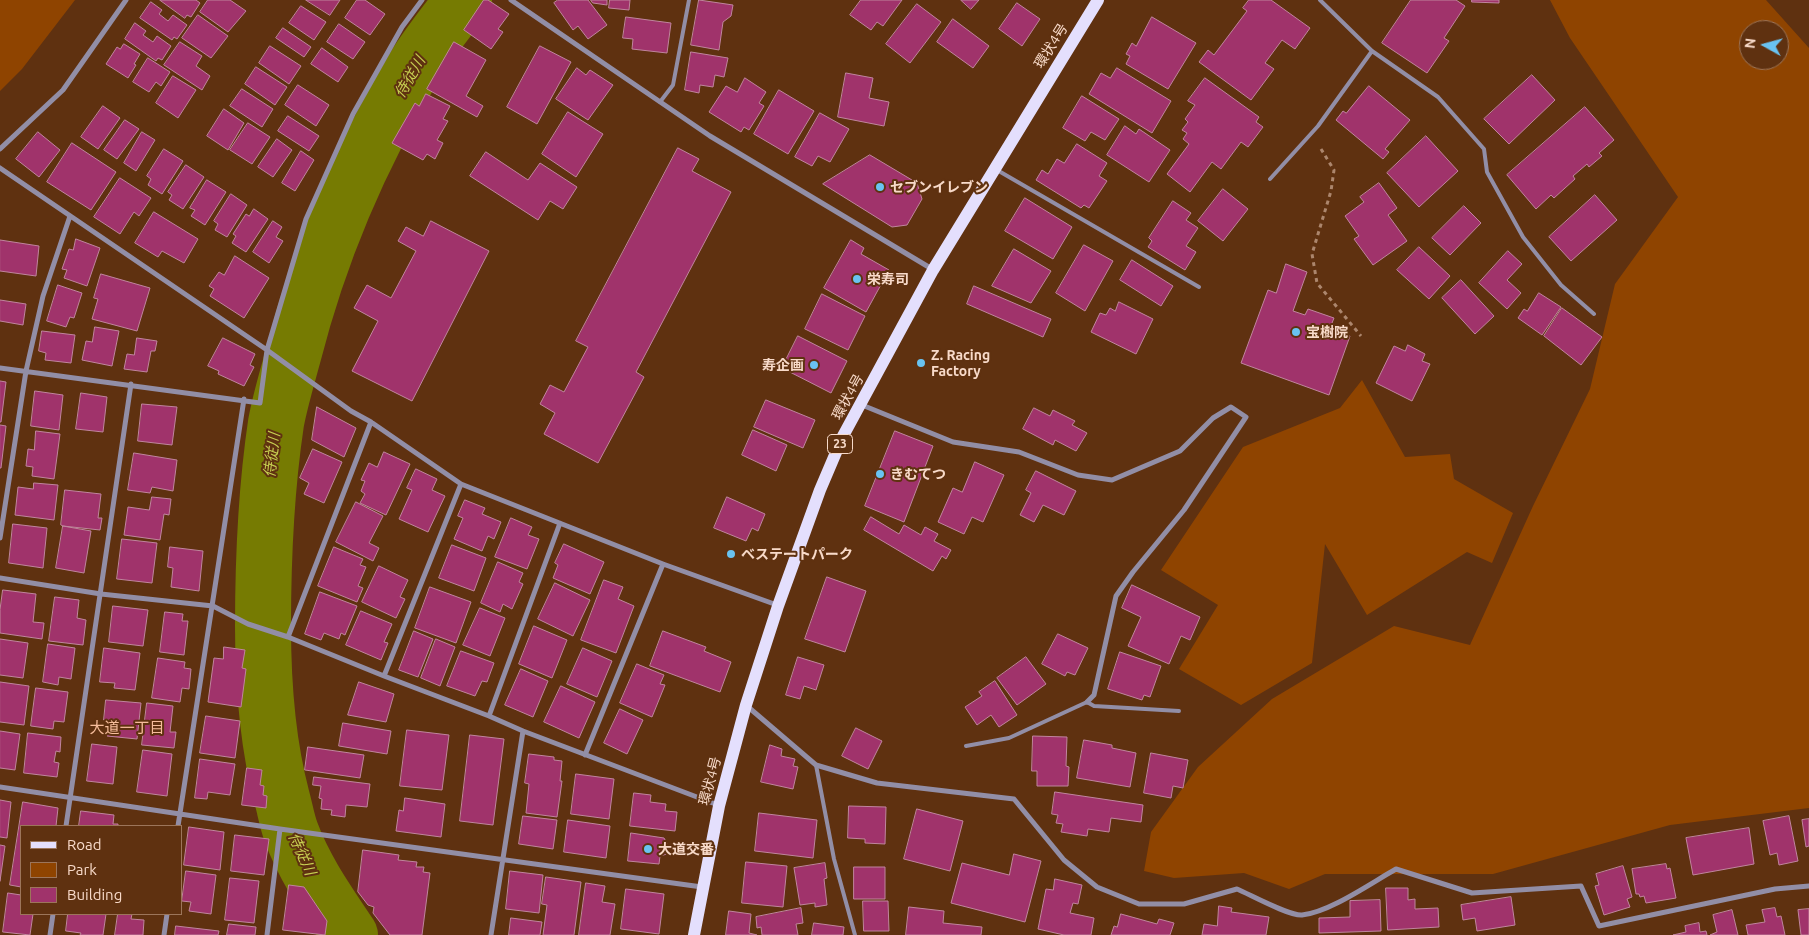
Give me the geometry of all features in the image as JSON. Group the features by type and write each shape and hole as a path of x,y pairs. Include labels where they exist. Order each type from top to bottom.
{"main road":[{"name":"環状4号","path":"694,935 718,806 746,705 778,606 824,481 843,436 933,270 1098,0"}],"street":[{"path":"0,149 63,90 126,0"},
{"path":"0,368 260,402 267,350 306,219 353,114 402,27 422,0"},
{"path":"511,0 710,136 933,270"},
{"path":"0,168 267,350 351,411 371,422 461,484 663,564 778,606"},
{"path":"0,538 26,371 44,296 70,216"},
{"path":"66,825 131,384"},
{"path":"178,825 244,399"},
{"path":"861,405 953,442 1019,452 1078,476 1112,480 1180,451 1213,418 1231,407 1246,417 1184,510 1133,572 1116,596 1094,695 1088,702"},
{"path":"288,637 371,422"},
{"path":"384,676 461,484"},
{"path":"489,716 560,523"},
{"path":"585,755 663,564"},
{"path":"0,578 101,594 213,606 248,624 288,637 523,731 718,806"},
{"path":"746,705 816,765 877,783 1014,799 1064,860 1097,887 1140,904 1184,904 1237,889 1273,907 1300,915 1332,906 1396,869 1472,893 1581,886 1599,926 1775,889 1809,886"},
{"path":"491,935 523,731"},
{"path":"0,787 280,829 703,888"},
{"path":"267,935 280,829"},
{"path":"50,935 53,915"},
{"path":"164,935 167,915"}],"lane":[{"path":"660,102 673,85 689,0"},
{"path":"1320,0 1372,51 1438,97 1484,149 1487,172 1523,237 1561,285 1594,314"},
{"path":"1270,179 1311,134 1372,51"},
{"path":"995,169 1199,288"},
{"path":"966,746 1009,738 1088,702 1094,706 1179,710"},
{"path":"816,765 834,859 855,935"}],"path":[{"path":"1311,134 1334,170 1332,191 1312,254 1317,283 1361,336"}],"green space":[{"path":"0,0 75,0 22,69 0,91"},
{"path":"1550,0 1766,0 1784,20 1739,20 1739,70 1789,70 1789,26 1809,48 1809,808 1670,825 1493,874 1325,874 1289,889 1244,873 1174,878 1144,871 1151,832 1198,767 1272,699 1394,626 1470,645 1533,506 1590,389 1615,284 1678,197 1570,38"},
{"path":"1362,380 1405,457 1450,454 1454,479 1513,513 1492,563 1467,552 1367,615 1325,544 1312,663 1241,705 1179,669 1218,605 1161,570 1243,447 1340,408"}],"building":[{"path":"160,0 196,0 200,3 191,17 187,15 185,18"},
{"path":"208,0 230,0 246,11 228,32 200,12"},
{"path":"306,0 340,0 330,15"},
{"path":"357,0 365,0 385,14 370,35 345,18"},
{"path":"484,0 488,0 509,14 498,29 503,32 491,49 464,30"},
{"path":"558,0 588,0 607,25 588,39 578,26 573,30 554,3"},
{"path":"591,0 607,0 607,5 593,3"},
{"path":"610,0 630,0 629,10 609,8"},
{"path":"699,0 733,5 731,16 723,22 719,50 691,45"},
{"path":"861,0 902,0 883,26 877,22 871,30 850,15"},
{"path":"961,0 979,0 971,9"},
{"path":"1249,0 1271,0 1310,28 1295,49 1282,40 1265,63 1274,69 1251,100 1199,62 1208,50 1214,55 1247,11 1243,8"},
{"path":"1411,0 1456,0 1465,6 1444,38 1449,41 1427,73 1382,43"},
{"path":"1472,0 1499,0 1499,3 1472,2"},
{"path":"151,2 162,10 159,14 168,21 173,15 187,25 177,39 174,37 172,40 140,18"},
{"path":"1017,3 1040,19 1022,46 999,29"},
{"path":"917,4 941,22 910,63 886,44"},
{"path":"301,6 326,22 314,40 289,23"},
{"path":"198,15 228,36 211,58 182,38"},
{"path":"626,17 671,23 667,53 632,49 633,39 623,38"},
{"path":"1152,17 1196,43 1168,89 1126,64 1130,56 1126,54 1132,43 1136,46"},
{"path":"953,19 989,46 973,68 937,42"},
{"path":"135,23 146,31 143,35 153,42 157,36 171,46 162,60 158,58 156,61 125,39"},
{"path":"339,24 365,42 353,59 327,42"},
{"path":"283,28 311,47 304,57 276,38"},
{"path":"180,42 202,56 196,66 210,76 202,90 164,65"},
{"path":"454,42 486,60 466,96 483,106 477,117 427,89"},
{"path":"124,44 140,54 128,78 106,64 117,47 120,49"},
{"path":"270,46 301,66 289,84 259,63"},
{"path":"540,46 571,62 537,124 507,107"},
{"path":"322,48 348,67 338,82 311,64"},
{"path":"691,52 728,58 724,77 715,75 713,87 700,85 699,93 685,90"},
{"path":"148,58 170,72 161,86 156,82 149,92 133,82"},
{"path":"256,67 287,87 275,105 245,84"},
{"path":"577,68 586,75 590,70 613,85 588,120 556,99"},
{"path":"1117,68 1171,101 1152,133 1089,94 1101,73 1110,78"},
{"path":"846,73 873,78 869,98 889,102 884,126 838,117"},
{"path":"1532,75 1555,100 1509,144 1484,119"},
{"path":"173,76 196,90 178,118 156,103"},
{"path":"745,78 766,92 759,103 764,106 749,130 744,127 741,132 709,112 726,86 737,92"},
{"path":"1205,78 1259,117 1256,122 1263,127 1248,147 1241,142 1221,169 1212,162 1190,192 1167,174 1189,144 1183,139 1187,133 1182,130 1188,122 1185,119 1195,105 1188,101"},
{"path":"298,85 329,105 316,126 285,105"},
{"path":"1369,86 1410,120 1385,149 1389,152 1383,159 1336,120 1343,111 1346,113"},
{"path":"242,89 273,109 262,127 230,106"},
{"path":"779,90 814,111 788,154 754,134"},
{"path":"426,94 450,106 443,119 448,121 437,140 443,143 435,159 427,154 423,160 392,143 415,103 419,106"},
{"path":"1082,96 1119,119 1105,140 1091,132 1085,141 1063,128"},
{"path":"103,106 120,118 98,149 81,137"},
{"path":"1585,107 1614,140 1599,153 1602,156 1589,167 1587,164 1573,176 1575,179 1554,198 1551,195 1536,209 1507,175"},
{"path":"224,109 244,123 228,150 207,136"},
{"path":"568,112 603,134 576,177 542,154"},
{"path":"820,113 849,129 830,162 818,156 812,166 795,157"},
{"path":"288,116 319,136 309,151 278,131"},
{"path":"125,120 139,129 117,159 104,150"},
{"path":"248,123 270,137 252,164 230,150"},
{"path":"1125,126 1136,134 1139,129 1170,150 1149,182 1107,155"},
{"path":"38,132 60,150 39,177 16,159"},
{"path":"142,132 155,140 136,171 124,163"},
{"path":"1426,136 1458,171 1419,207 1387,173"},
{"path":"277,139 292,150 273,177 258,167"},
{"path":"72,143 116,172 91,210 47,182"},
{"path":"1077,144 1107,163 1099,176 1107,181 1089,208 1084,205 1081,208 1036,180 1042,170 1048,174 1057,159 1064,163"},
{"path":"678,148 699,159 692,171 731,192 636,372 644,377 598,463 544,434 555,413 540,404 550,385 564,392 588,347 576,341"},
{"path":"164,149 183,161 162,194 148,185 151,179 147,176"},
{"path":"301,151 314,160 295,191 282,183"},
{"path":"486,152 528,180 540,163 577,187 563,209 550,201 538,220 470,176"},
{"path":"870,155 917,183 922,199 907,225 892,227 823,184"},
{"path":"186,165 204,177 183,209 169,200 172,195 168,192"},
{"path":"120,178 151,198 139,216 134,212 120,234 94,217"},
{"path":"207,180 226,192 205,225 191,216 195,210 190,208"},
{"path":"1379,183 1397,208 1388,215 1407,241 1373,265 1354,239 1359,236 1345,216 1364,202 1360,197"},
{"path":"1223,189 1248,209 1223,241 1198,221"},
{"path":"231,194 247,205 227,237 215,230 218,224 214,221"},
{"path":"1595,195 1617,220 1571,261 1549,237"},
{"path":"1025,198 1072,227 1053,259 1005,231"},
{"path":"1173,201 1191,213 1186,220 1198,228 1186,246 1196,252 1185,270 1148,247 1152,241 1149,238"},
{"path":"1464,206 1481,223 1450,255 1432,238"},
{"path":"254,209 268,219 246,252 232,243 236,236 233,234 246,214 249,216"},
{"path":"154,212 198,239 184,263 162,251 158,257 135,243"},
{"path":"273,221 282,227 276,237 283,241 269,263 253,252"},
{"path":"431,221 489,251 412,401 352,371 378,321 354,308 367,285 391,298 416,251 398,241 406,227 423,236"},
{"path":"76,239 100,248 87,286 64,278 67,270 62,269 69,249 73,250"},
{"path":"0,240 39,246 36,276 0,271"},
{"name":"栄寿司","path":"851,240 864,248 861,254 889,270 866,312 824,288"},
{"path":"1084,245 1113,261 1085,311 1056,293"},
{"path":"1419,247 1450,276 1429,299 1397,270"},
{"path":"1014,249 1051,271 1031,303 992,286"},
{"path":"1508,251 1522,264 1507,280 1521,293 1507,309 1479,283"},
{"path":"235,256 269,278 244,318 210,296 214,289 209,286 219,272 224,275"},
{"path":"1132,260 1173,286 1161,306 1120,280"},
{"name":"宝樹院","path":"1286,264 1307,272 1293,311 1305,315 1308,309 1334,318 1330,328 1350,336 1329,395 1241,363 1268,290 1276,293"},
{"path":"101,274 150,288 137,331 92,319 98,299 94,298"},
{"path":"1461,280 1494,316 1475,334 1442,298"},
{"path":"58,285 82,293 74,318 70,317 66,327 47,321"},
{"path":"974,286 1051,319 1043,337 967,304"},
{"path":"1539,293 1561,307 1542,335 1518,318 1524,309 1527,311"},
{"path":"822,294 865,316 848,350 805,329"},
{"path":"0,300 26,304 23,325 0,321"},
{"path":"1119,302 1153,319 1136,354 1091,332 1100,313 1106,315 1110,308 1115,311"},
{"path":"1562,308 1602,337 1581,365 1544,336"},
{"path":"95,327 119,331 112,366 82,360 86,341 92,342"},
{"path":"42,331 75,335 71,363 45,360 46,353 39,351"},
{"name":"寿企画","path":"798,336 847,361 831,393 782,368"},
{"path":"137,338 157,341 155,351 151,351 147,372 124,369 127,354 134,355"},
{"path":"223,338 255,354 250,365 254,367 244,386 218,374 219,371 208,366"},
{"path":"1408,345 1425,354 1422,361 1430,364 1412,401 1376,383 1394,346 1405,351"},
{"path":"0,381 6,382 1,422 0,422"},
{"path":"35,391 63,395 59,430 31,426"},
{"path":"81,393 107,397 103,432 76,429"},
{"path":"766,400 815,420 803,448 754,427"},
{"path":"142,404 177,407 172,445 138,441"},
{"path":"317,407 356,428 344,457 312,440"},
{"path":"1034,408 1050,416 1053,410 1075,421 1072,425 1087,433 1076,451 1055,440 1053,445 1023,429"},
{"path":"0,425 6,426 1,468 0,468"},
{"path":"753,430 787,445 776,471 742,455"},
{"path":"36,431 60,434 54,479 32,476 33,467 26,466 28,449 34,450"},
{"path":"895,431 933,446 904,522 865,506"},
{"path":"313,449 342,462 324,503 304,494 309,483 300,478"},
{"path":"384,452 410,464 386,515 360,503 365,494 361,491 365,481 361,480 369,463 377,467"},
{"path":"134,453 177,460 173,491 152,487 150,493 128,490"},
{"path":"975,462 1004,475 983,522 972,517 964,534 938,522 953,488 962,492"},
{"path":"416,469 437,479 432,490 445,496 428,532 399,519 412,490 407,488"},
{"path":"1036,471 1076,491 1064,515 1043,505 1034,522 1020,515 1031,493 1026,490"},
{"path":"34,483 58,485 54,520 15,515 18,487 33,489"},
{"path":"65,490 101,494 98,518 102,518 100,530 61,525"},
{"path":"152,497 171,499 169,515 164,514 160,540 124,535 128,507 149,510"},
{"path":"727,497 765,514 758,531 752,528 746,541 714,528"},
{"path":"465,500 485,508 482,514 501,522 494,539 488,536 482,551 454,539 463,518 458,516"},
{"path":"356,502 383,516 369,543 379,548 373,561 336,542"},
{"path":"871,517 899,534 904,525 921,535 925,527 938,534 934,541 951,550 946,559 942,556 933,571 864,530"},
{"path":"511,518 532,527 528,535 539,539 527,569 495,557"},
{"path":"13,524 47,528 43,568 9,563"},
{"path":"63,526 91,531 84,573 56,568"},
{"path":"122,539 157,543 152,583 117,579"},
{"path":"564,544 604,562 590,594 553,578 558,565 555,563"},
{"path":"452,545 486,558 474,591 439,578"},
{"path":"170,547 203,551 199,591 171,587 173,568 168,567"},
{"path":"334,547 363,559 360,565 366,567 358,586 363,588 357,602 318,586"},
{"path":"498,562 523,573 519,582 523,584 512,609 503,604 500,612 481,603"},
{"path":"379,566 408,580 400,597 405,599 396,618 362,602"},
{"path":"827,577 866,591 845,652 805,639"},
{"path":"604,580 623,587 618,599 634,606 616,653 581,640"},
{"path":"555,583 590,600 573,636 538,619"},
{"path":"1132,585 1200,617 1190,640 1181,636 1169,664 1128,646 1141,617 1122,608"},
{"path":"430,587 471,602 456,643 415,628"},
{"path":"3,590 36,594 33,622 44,623 42,639 0,633 0,610"},
{"path":"320,592 357,606 345,635 341,633 339,639 324,633 321,640 305,634"},
{"path":"55,597 79,600 77,618 86,620 83,645 49,641"},
{"path":"113,606 148,610 143,646 109,642"},
{"path":"480,608 505,618 490,656 463,645"},
{"path":"361,611 392,624 384,642 388,643 381,660 346,645"},
{"path":"165,612 183,614 182,621 188,621 184,655 160,652"},
{"path":"534,626 567,640 552,678 519,664"},
{"path":"414,631 433,639 418,677 399,670"},
{"path":"663,631 706,647 704,651 731,662 720,692 650,666"},
{"path":"1058,634 1088,648 1075,675 1067,672 1065,676 1042,664"},
{"path":"0,639 28,643 23,678 0,675"},
{"path":"436,639 455,647 440,686 421,678"},
{"path":"48,644 75,648 71,679 59,677 58,685 43,682"},
{"path":"224,647 245,650 242,668 246,669 241,707 208,702 214,658 223,659"},
{"path":"104,648 140,653 135,690 114,688 115,683 100,682"},
{"path":"583,648 612,661 597,697 567,684"},
{"path":"461,651 494,663 487,682 482,681 475,696 447,686"},
{"path":"1120,652 1161,666 1150,697 1144,695 1142,700 1108,689"},
{"path":"798,657 824,665 816,690 804,686 800,699 786,695"},
{"path":"1026,657 1046,684 1017,705 997,678"},
{"path":"158,658 185,662 184,668 191,669 189,689 182,688 180,702 152,698"},
{"path":"637,664 664,675 660,684 665,685 652,717 620,703"},
{"path":"521,669 548,681 533,717 505,705"},
{"path":"995,681 1017,715 999,727 991,715 977,725 965,707 982,696 979,692"},
{"path":"0,682 29,686 24,725 0,722"},
{"path":"359,682 394,694 386,722 348,715"},
{"path":"561,686 595,702 579,738 544,722"},
{"path":"36,688 68,692 64,722 54,721 53,729 31,726"},
{"path":"106,700 141,703 137,739 107,736 108,720 104,720"},
{"path":"147,703 173,706 170,732 176,732 174,748 142,745"},
{"path":"620,709 643,720 627,754 604,743"},
{"path":"206,716 240,721 235,758 200,753"},
{"path":"343,723 391,731 387,754 339,746"},
{"path":"856,728 882,741 868,769 842,756"},
{"path":"407,730 449,735 442,790 400,786"},
{"path":"0,731 20,734 15,770 0,768"},
{"path":"28,733 61,737 60,752 56,751 54,762 59,763 57,777 24,773"},
{"path":"470,735 504,739 493,825 460,821"},
{"path":"1033,736 1067,737 1066,766 1069,767 1068,786 1037,786 1037,771 1032,771"},
{"path":"1084,740 1112,745 1112,748 1136,753 1130,787 1077,778"},
{"path":"92,744 117,747 113,784 87,781"},
{"path":"770,745 782,749 781,756 795,759 793,766 798,767 793,789 761,782"},
{"path":"308,747 364,755 360,778 305,770"},
{"path":"143,750 172,754 167,796 137,792"},
{"path":"1151,753 1188,760 1183,788 1173,786 1171,798 1144,793"},
{"path":"529,754 554,757 554,760 562,761 560,781 562,781 557,817 526,813 529,784 525,783"},
{"path":"200,759 235,764 230,795 208,792 207,799 195,798"},
{"path":"247,768 262,770 260,785 264,786 263,795 267,796 266,808 242,805"},
{"path":"576,774 614,779 609,819 571,814"},
{"path":"314,777 370,784 367,807 346,805 345,817 331,815 332,810 321,809 322,799 319,798 321,786 313,785"},
{"path":"1055,792 1143,805 1141,822 1111,818 1109,832 1088,829 1087,836 1061,832 1063,824 1056,823 1058,815 1052,814"},
{"path":"634,793 651,795 650,802 666,804 665,811 677,812 675,831 630,826"},
{"path":"405,798 445,804 441,837 396,831 399,810 403,811"},
{"path":"0,800 11,802 7,838 0,837"},
{"path":"23,802 58,808 56,825 20,825 20,887 10,885"},
{"path":"849,806 886,807 885,844 865,843 865,839 848,838"},
{"path":"917,809 963,821 950,871 904,859"},
{"path":"81,811 114,815 113,824 118,824 118,825 79,825"},
{"path":"759,813 817,820 813,858 755,851"},
{"path":"523,816 557,820 553,849 519,844"},
{"path":"1789,816 1798,861 1779,865 1777,853 1770,855 1763,821"},
{"path":"1809,819 1809,846 1806,847 1802,820"},
{"path":"568,820 610,826 606,858 564,852"},
{"path":"189,827 224,832 220,870 184,865"},
{"path":"1749,828 1754,864 1693,875 1686,838"},
{"name":"大道交番","path":"631,833 664,838 668,845 667,854 660,856 659,864 628,861"},
{"path":"235,835 269,839 264,875 231,871"},
{"path":"0,845 5,846 0,881"},
{"path":"363,850 399,855 398,860 417,862 416,867 424,867 423,872 430,873 422,935 390,935 373,913 374,907 368,905 358,892"},
{"path":"1014,854 1041,861 1025,922 951,903 962,863 1009,875"},
{"path":"746,862 787,866 783,907 742,903"},
{"path":"825,863 827,878 824,879 827,905 815,907 815,903 800,905 794,868"},
{"path":"1666,864 1667,869 1670,868 1676,898 1646,903 1644,896 1640,897 1639,894 1636,894 1632,869"},
{"path":"1623,866 1632,897 1627,899 1630,907 1604,915 1595,886 1599,885 1596,874"},
{"path":"854,867 885,867 885,899 854,899"},
{"path":"186,871 216,875 211,914 189,911 191,902 182,901"},
{"path":"510,871 543,875 539,913 506,909"},
{"path":"546,877 581,882 574,935 543,935 547,905 542,904"},
{"path":"230,878 259,881 254,923 225,920"},
{"path":"1055,879 1082,885 1078,904 1073,903 1070,913 1094,918 1091,935 1064,935 1038,929 1046,889 1053,890"},
{"path":"586,883 605,886 602,902 615,904 610,935 579,935"},
{"path":"289,885 304,887 327,921 325,935 283,930"},
{"path":"1386,888 1408,888 1408,900 1415,899 1415,909 1438,908 1439,927 1388,930"},
{"path":"626,889 664,894 659,934 621,929"},
{"path":"8,893 20,895 20,915 33,915 30,935 3,932"},
{"path":"1511,897 1515,925 1477,931 1475,918 1463,920 1461,905"},
{"path":"1380,900 1381,931 1319,933 1319,918 1350,917 1350,901"},
{"path":"863,901 888,901 889,931 864,931"},
{"path":"1219,906 1232,908 1231,912 1269,917 1266,935 1202,935 1204,924 1217,926"},
{"path":"909,907 944,911 943,923 982,927 981,935 906,935"},
{"path":"801,908 803,923 796,924 798,935 762,935 761,927 757,928 756,917"},
{"path":"1775,908 1777,917 1781,916 1785,935 1748,935 1746,925 1765,922 1762,910"},
{"path":"1809,909 1809,935 1801,935 1798,910"},
{"path":"1732,910 1738,935 1710,935 1717,932 1713,915"},
{"path":"729,911 751,914 749,933 757,935 726,935"},
{"path":"1121,914 1157,924 1159,919 1174,923 1170,935 1111,935 1114,926 1117,927"},
{"path":"68,915 106,915 103,935 80,935 81,933 66,931"},
{"path":"118,915 132,915 131,919 144,920 143,935 115,935"},
{"path":"511,918 542,922 540,935 509,935"},
{"path":"814,923 844,927 843,935 812,935"},
{"path":"1699,923 1700,932 1706,931 1707,935 1673,935 1686,932 1685,926"},
{"path":"229,924 256,927 255,935 227,935"},
{"path":"176,926 219,931 218,935 175,935"}],"waterway":[{"name":"侍従川","path":"350,935 317,885 291,832 277,777 269,734 264,669 264,575 266,524 276,423 303,318 315,280 360,169 396,98 416,64 464,0"}],"place":[{"name":"セブンイレブン","path":"880,187"},
{"name":"栄寿司","path":"857,279"},
{"name":"宝樹院","path":"1296,332"},
{"name":"Z. Racing Factory","path":"921,363"},
{"name":"寿企画","path":"814,365"},
{"name":"きむてつ","path":"880,474"},
{"name":"べステートパーク","path":"731,554"},
{"name":"大道交番","path":"648,849"}],"district":[{"name":"大道一丁目","path":"127,728"}]}
